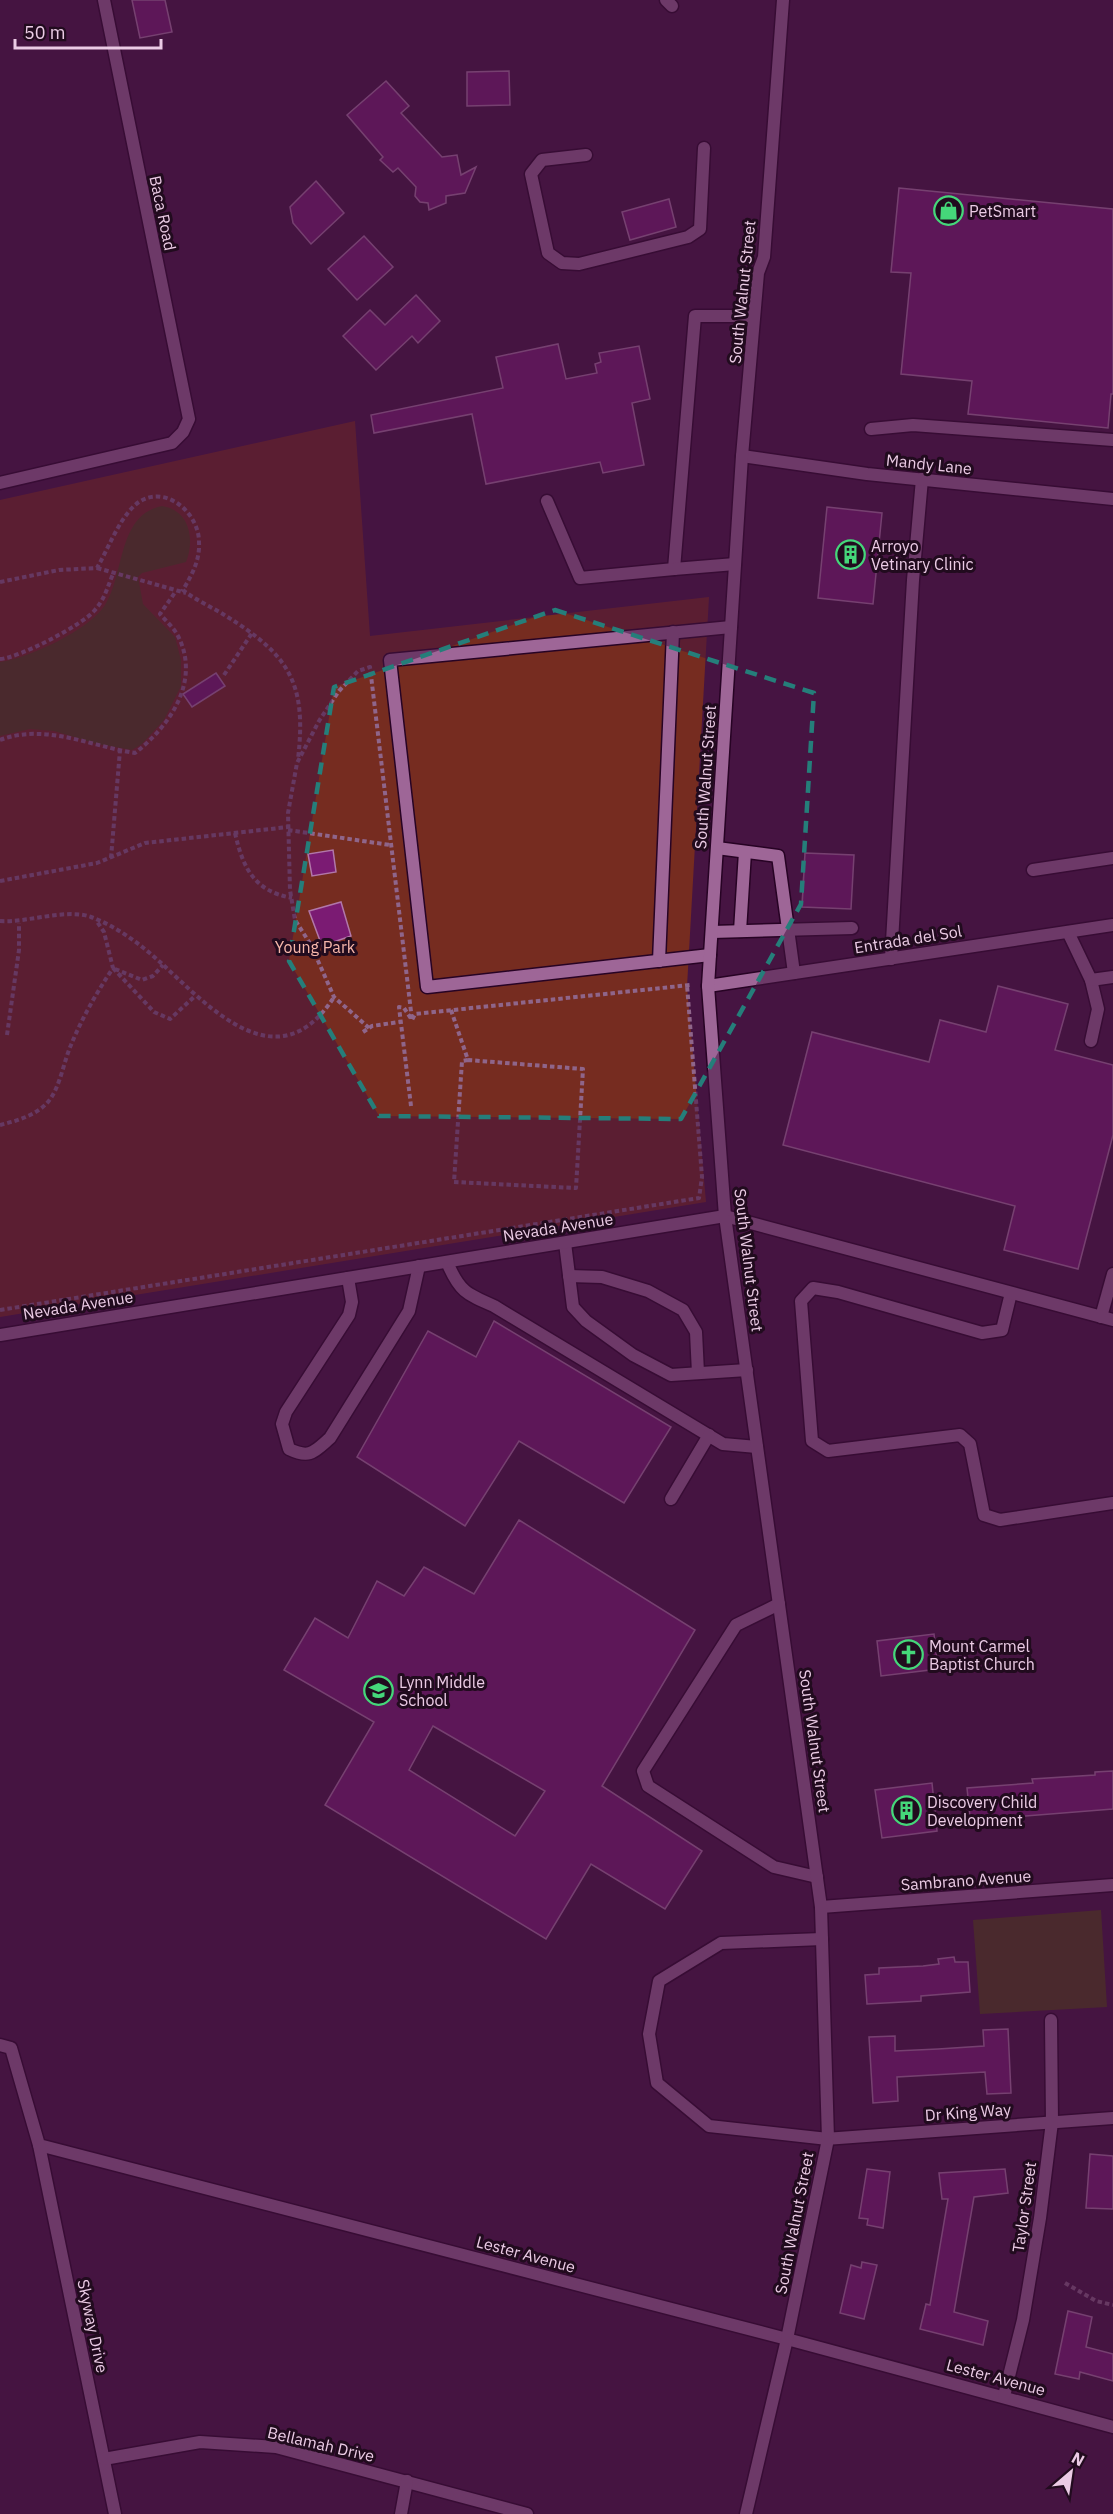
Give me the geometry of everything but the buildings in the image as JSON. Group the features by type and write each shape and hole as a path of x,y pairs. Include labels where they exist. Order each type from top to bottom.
{"street":[{"name":"Baca Road","path":"0,483 172,443 183,432 189,419 104,0"},
{"name":"South Walnut Street","path":"746,2514 787,2339 826,2139 821,1907 725,1216 708,984 742,456 758,273 764,257 783,0"},
{"path":"586,155 542,160 531,174 548,253 562,263 579,264 688,237 700,229 704,147"},
{"path":"674,569 695,316 754,316"},
{"path":"871,429 913,424 1113,440"},
{"name":"Mandy Lane","path":"742,456 922,479 1113,499"},
{"path":"891,958 913,580 922,479"},
{"path":"547,501 580,578 735,564"},
{"path":"710,955 427,987 390,660 731,627"},
{"path":"659,961 673,632"},
{"path":"717,848 778,856 794,973"},
{"path":"740,931 745,852"},
{"path":"1033,870 1113,858"},
{"name":"Entrada del Sol","path":"708,984 1113,925"},
{"path":"712,932 852,928"},
{"path":"1068,932 1091,980 1098,1009 1091,1041"},
{"path":"1091,980 1113,977"},
{"name":"Nevada Avenue","path":"0,1335 725,1216 1107,1319"},
{"path":"565,1243 573,1307 586,1321 633,1355 671,1375 747,1370"},
{"path":"447,1262 457,1286 469,1295 494,1306 723,1444 757,1447"},
{"path":"348,1278 352,1302 350,1315 286,1412 282,1424 289,1449 302,1455 313,1453 330,1438 409,1311 419,1266"},
{"path":"569,1276 602,1276 648,1291 683,1310 696,1332 698,1373"},
{"path":"1107,1319 1113,1277"},
{"path":"1011,1293 1002,1330 982,1333 838,1292 813,1288 801,1301 812,1441 828,1451 960,1435 970,1444 984,1515 1000,1520 1113,1503"},
{"path":"671,1499 709,1435"},
{"path":"779,1604 736,1625 643,1771 648,1786 774,1867 817,1877"},
{"name":"Sambrano Avenue","path":"821,1907 1113,1886"},
{"name":"Dr King Way","path":"822,1939 722,1943 659,1981 649,2034 657,2083 709,2126 826,2139 1113,2118"},
{"name":"Taylor Street","path":"1004,2396 1023,2320 1040,2218 1052,2122 1051,2020"},
{"path":"0,2045 11,2048 39,2145"},
{"name":"Lester Avenue","path":"39,2145 787,2339 1113,2427"},
{"name":"Skyway Drive","path":"39,2145 115,2514"},
{"name":"Bellamah Drive","path":"104,2459 200,2442 276,2447 527,2514"},
{"path":"401,2514 407,2481"}],"path":[{"path":"97,568 133,507 153,496 172,497 186,511 196,527 200,541 198,560 183,590 187,594"},
{"path":"0,582 59,570 97,568 114,575 187,594 252,633 281,659 291,677 300,714 297,763 288,813 295,920 315,953 334,997 369,1028"},
{"path":"0,658 20,654 46,642 92,614 106,597 114,575"},
{"path":"0,740 16,734 43,733 135,753 163,729 176,709 185,674 184,652 177,635 160,614 176,591"},
{"path":"224,675 252,633"},
{"path":"297,763 319,721 339,691 357,671 370,667 412,1020"},
{"path":"111,858 120,750"},
{"path":"0,881 98,863 145,843 235,833 288,829 390,845"},
{"path":"235,833 243,859 258,884 274,895 292,898"},
{"path":"0,921 19,923 67,916 89,916 138,943 195,996 235,1025 267,1037 286,1036 309,1026 322,1015 334,997"},
{"path":"96,920 104,932 113,968 154,1012 170,1019 195,996"},
{"path":"8,1035 19,950 19,923"},
{"path":"113,968 142,980 153,976 163,965"},
{"path":"0,1125 34,1114 48,1102 64,1067 70,1046 97,991 113,968"},
{"path":"412,1020 415,1014 708,984"},
{"path":"0,1310 699,1198 702,1177 687,985"},
{"path":"411,1106 399,1022 399,1007 404,1008 412,1020"},
{"path":"451,1010 468,1060"},
{"path":"363,1032 369,1028 399,1022"},
{"path":"468,1060 583,1069 576,1188 454,1182 462,1061 468,1060"},
{"path":"1065,2283 1096,2301 1113,2305"}],"highlighted area":[{"path":"555,610 814,693 801,904 681,1119 379,1116 289,961 334,687"}],"green space":[{"name":"Young Park","path":"355,421 370,636 709,597 687,987 706,1202 0,1317 0,500"}],"shaded area":[{"path":"162,506 179,513 188,527 190,536 186,562 142,573 138,577 143,604 175,637 181,660 181,686 164,720 142,744 132,750 97,744 54,731 30,729 0,736 0,662 42,649 72,633 97,614 105,605 111,592 129,533 147,512"},
{"path":"1101,1910 1107,2007 980,2014 973,1920"}],"place":[{"name":"PetSmart","path":"948,211"},
{"name":"Arroyo Vetinary Clinic","path":"850,555"},
{"name":"Mount Carmel Baptist Church","path":"908,1655"},
{"name":"Lynn Middle School","path":"378,1691"},
{"name":"Discovery Child Development","path":"906,1811"}]}
